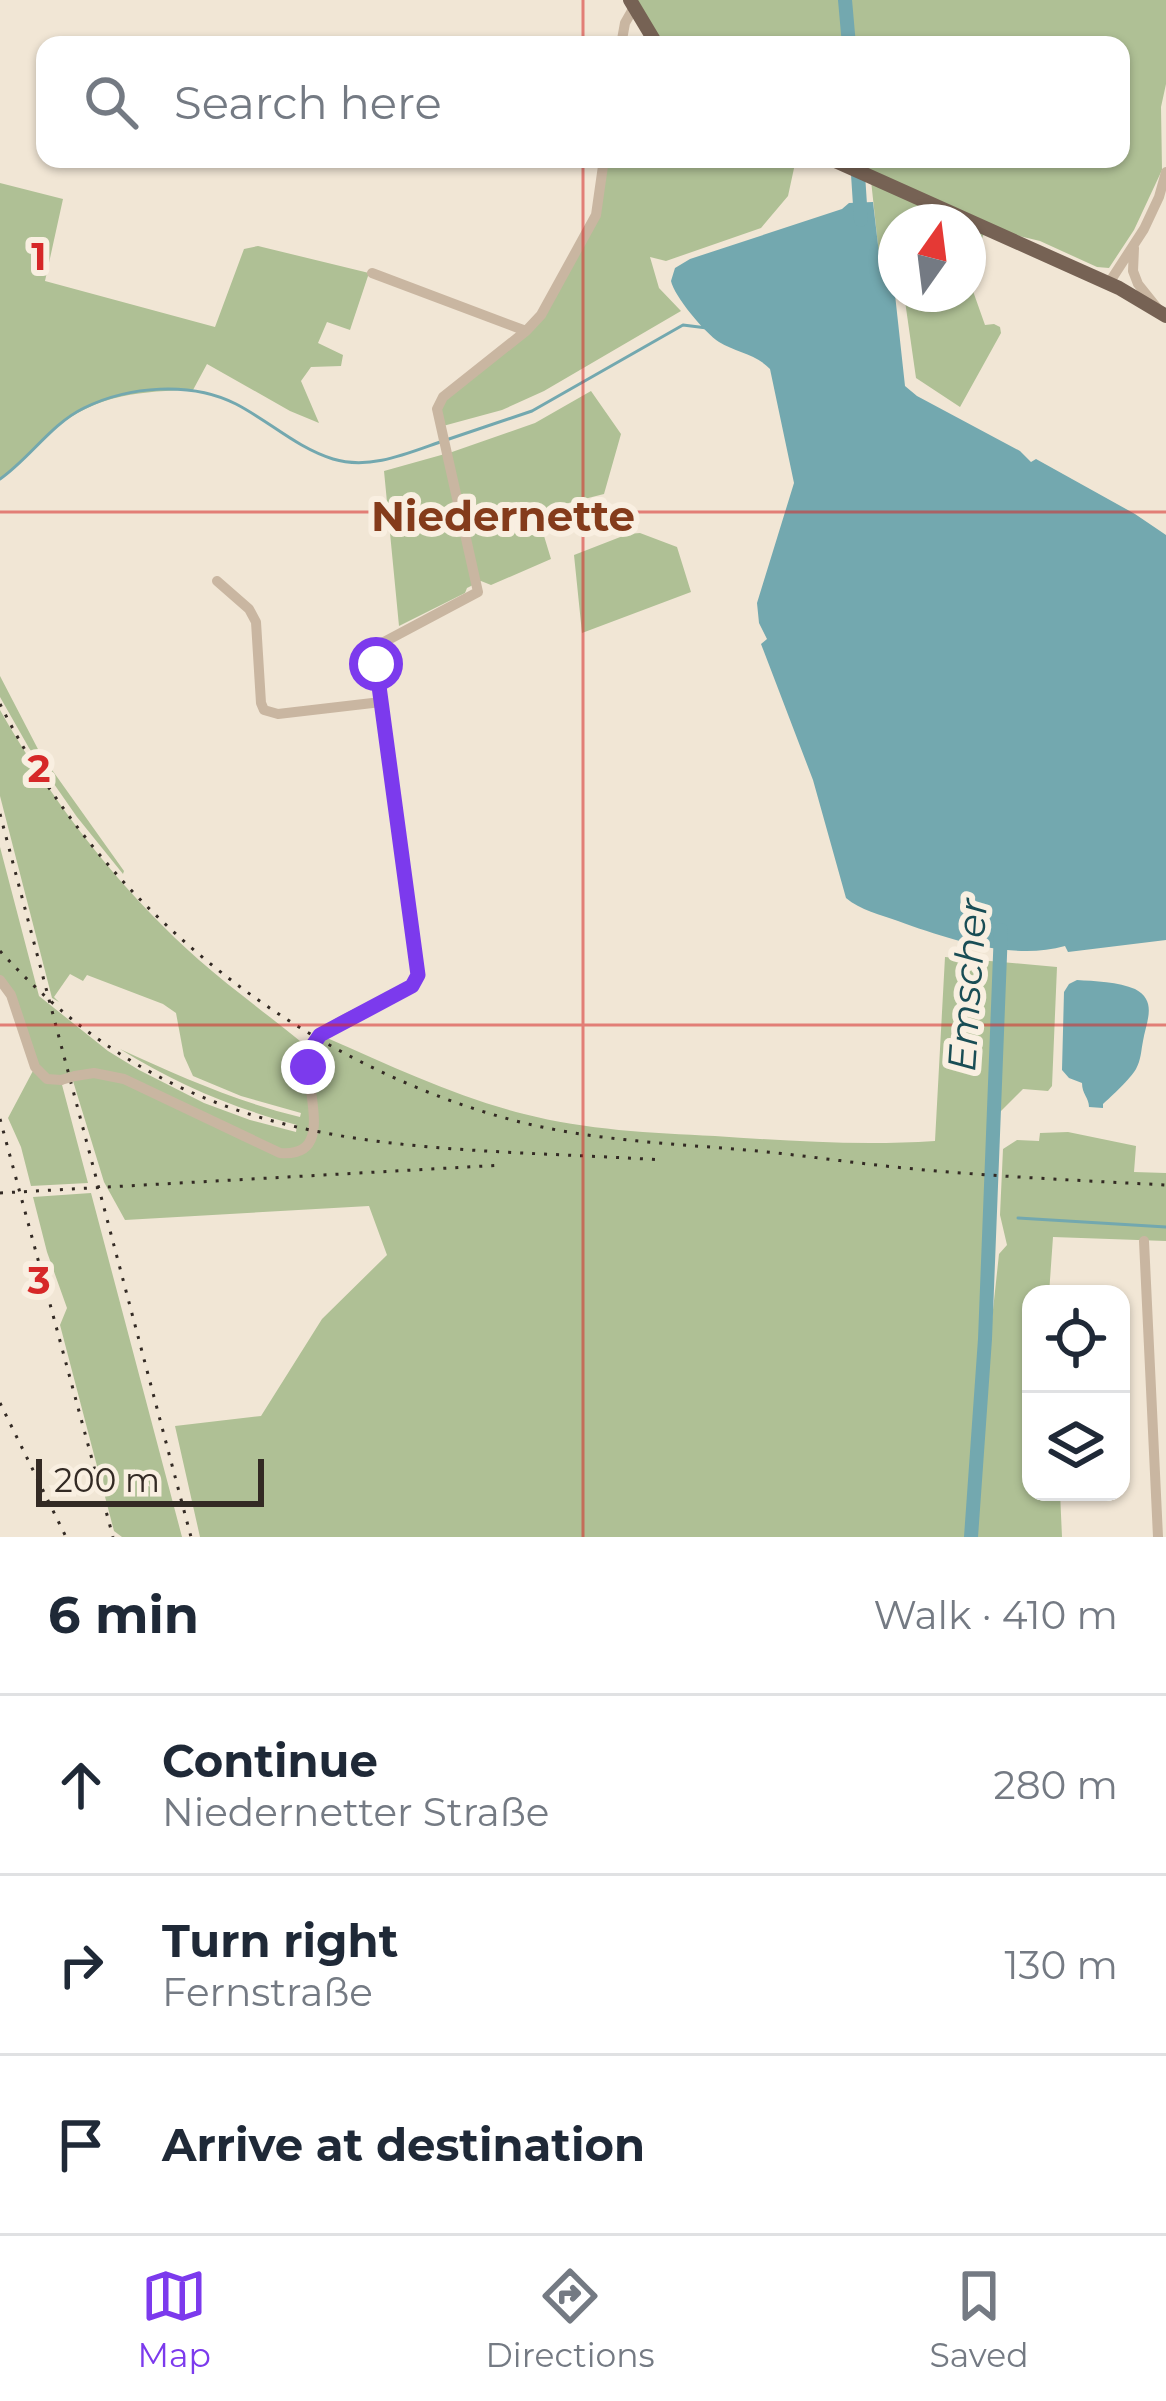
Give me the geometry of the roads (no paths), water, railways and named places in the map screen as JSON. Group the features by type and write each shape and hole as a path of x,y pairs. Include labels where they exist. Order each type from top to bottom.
{"main road":[{"path":"632,4 652,36"},
{"path":"851,168 1114,286 1162,313"}],"street":[{"path":"623,36 632,4"},
{"path":"0,980 11,995 34,1067 47,1079 94,1073 124,1079 280,1153 306,1148 313,1135 308,1067 314,1042 331,1027 401,992 417,979 419,968 376,664 385,642 478,592 437,409 443,397 541,315 596,215 603,168"},
{"path":"1114,286 1134,255 1166,172"},
{"path":"1134,255 1138,284 1162,313"},
{"path":"372,273 526,331"},
{"path":"217,580 249,609 256,622 264,710 278,713 381,702"},
{"path":"1144,1241 1160,1447 1158,1537"}],"water":[{"path":"873,202 878,312 897,312 905,386 1166,535 1166,940 1068,952 1065,946 1002,949 938,935 871,912 846,898 813,780 761,644 767,639 757,603 794,483 770,369 713,337 684,305 671,281 675,268 690,259 849,203"},
{"path":"1077,980 1135,989 1148,1006 1138,1066 1103,1108 1089,1107 1082,1083 1062,1070 1064,992"}],"waterway":[{"name":"Emscher","path":"845,0 848,36"},
{"name":"Emscher","path":"858,168 861,220"},
{"path":"449,439 532,411 683,325 707,328"},
{"path":"0,479 84,408 120,395 160,389 200,392 236,404 307,448 347,462 387,459 440,442"},
{"name":"Emscher","path":"971,1537 985,1339 1001,930"},
{"path":"1018,1218 1166,1227"}],"railway":[{"path":"0,704 43,778 94,848 152,912 217,969 288,1020 363,1063 442,1098 524,1123 618,1139 955,1172 1166,1185"},
{"path":"0,814 191,1537"},
{"path":"0,951 73,1020 148,1071 226,1106 306,1129 389,1143 663,1160"},
{"path":"0,1119 113,1537"},
{"path":"0,1193 503,1165"},
{"path":"0,1403 66,1537"}],"district":[{"name":"Niedernette","path":"503,516"}]}
